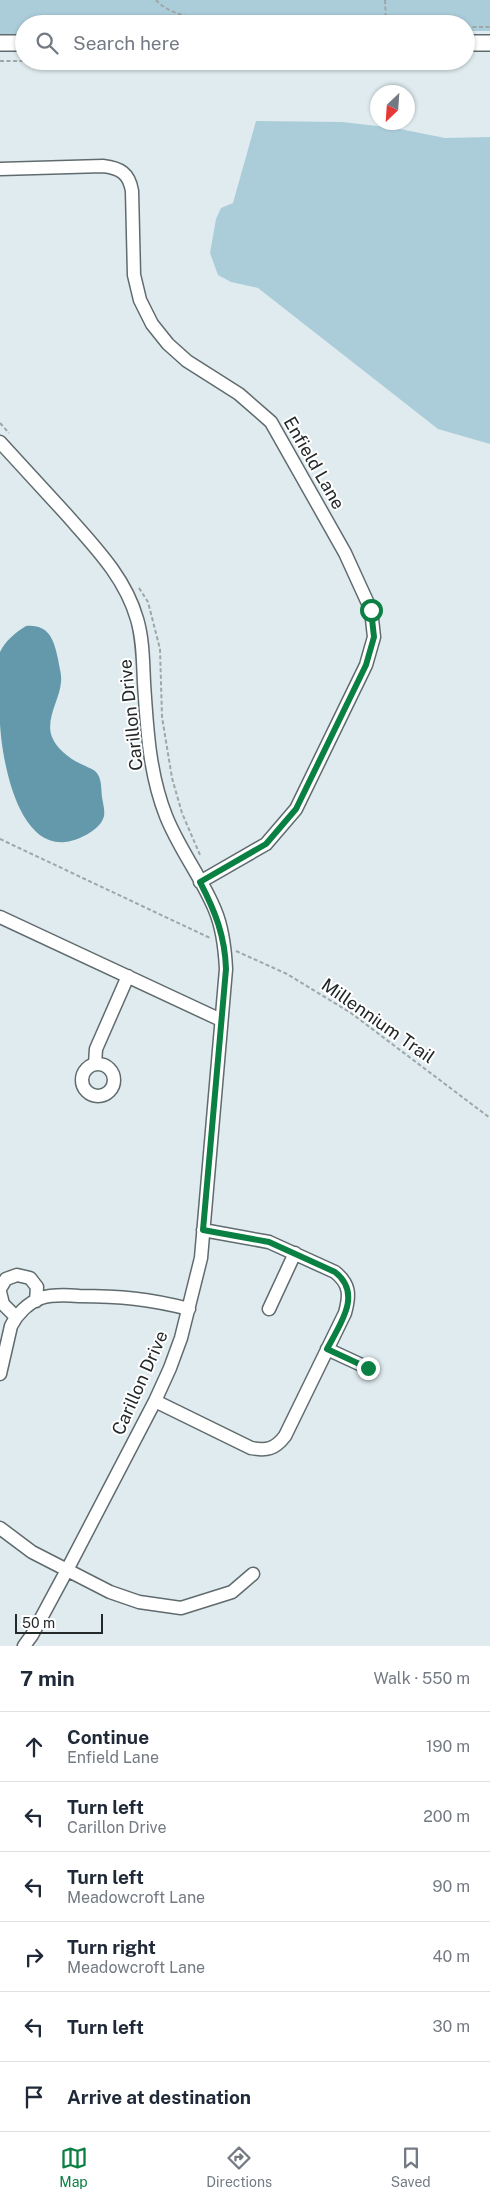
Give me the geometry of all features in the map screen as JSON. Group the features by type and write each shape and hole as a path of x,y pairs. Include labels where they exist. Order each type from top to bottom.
{"main road":[{"path":"0,43 15,43"},
{"path":"475,43 490,43"}],"street":[{"name":"Enfield Lane","path":"0,169 103,166 117,168 124,172 131,181 132,191 134,275 140,300 152,324 168,344 187,361 238,394 271,422 345,552 371,610 374,637 366,665 296,809 266,844 200,882"},
{"name":"Carillon Drive","path":"0,442 97,549 118,576 130,600 138,621 142,644 150,760 167,817 215,909 224,945 226,969 201,1258 189,1309 170,1368 154,1401 67,1570 32,1635 24,1646"},
{"path":"0,917 221,1020"},
{"path":"95,1064 96,1049 128,976"},
{"path":"154,1401 251,1448 271,1449 278,1445 285,1436 345,1313 349,1301 349,1288 344,1279 335,1272 269,1242 203,1230"},
{"path":"269,1308 295,1253"},
{"path":"16,1317 3,1304 1,1283 17,1275 30,1278 37,1288 36,1301"},
{"path":"0,1374 11,1326 16,1317 36,1301 54,1295 121,1296 149,1299 189,1309"},
{"path":"327,1349 368,1368"},
{"path":"0,1528 32,1552 124,1597 181,1608 232,1592 253,1574"}],"path":[{"path":"156,0 162,7 182,15"},
{"path":"385,0 386,15"},
{"path":"475,27 490,26"},
{"path":"0,61 15,61"},
{"name":"Millennium Trail","path":"0,839 286,974 351,1013 490,1118"}],"shaded area":[{"path":"0,0 490,0 490,31 475,31 475,15 15,15 15,43 0,43"},
{"path":"256,121 342,122 370,125 370,130 405,130 445,138 490,137 490,444 438,429 258,288 231,282 218,275 210,253 216,219 221,208 233,203"},
{"path":"26,626 40,628 49,635 56,652 61,673 60,689 50,723 52,737 60,749 75,761 96,772 100,780 104,811 103,819 97,828 81,837 65,842 49,840 35,831 24,816 15,798 4,758 0,724 0,652 11,637"}],"route":[{"path":"368,1368 327,1349 349,1301 349,1288 344,1279 335,1272 269,1242 203,1230 226,969 221,929 215,909 200,882 266,844 296,809 366,665 374,637 371,610"}]}
